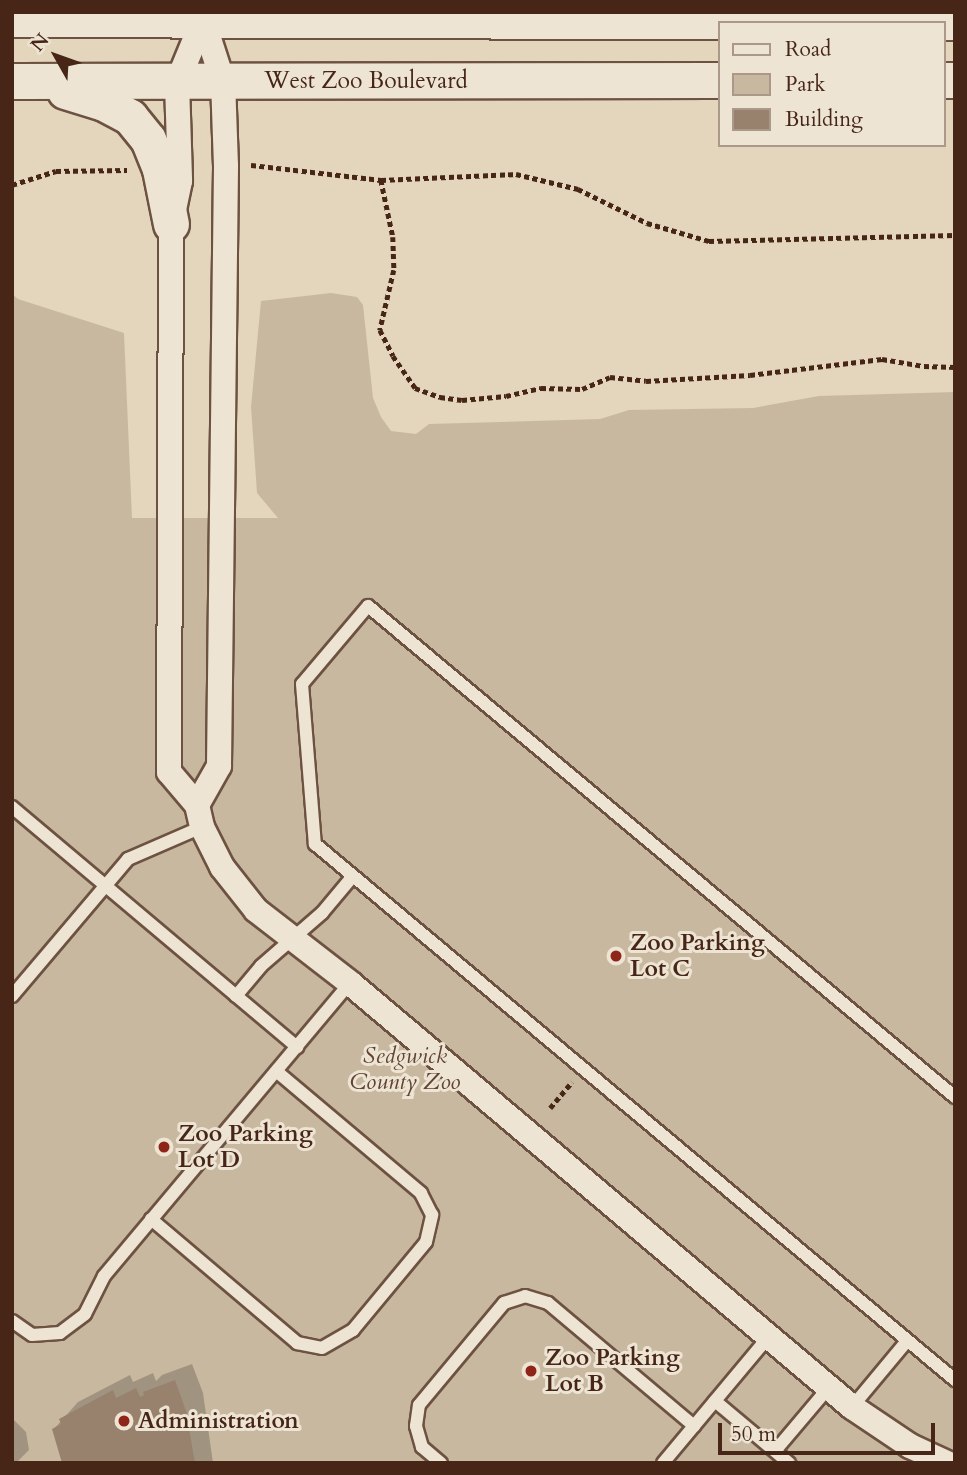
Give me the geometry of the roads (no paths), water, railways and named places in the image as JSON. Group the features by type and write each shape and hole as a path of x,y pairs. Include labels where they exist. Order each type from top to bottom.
{"main road":[{"path":"12,19 718,21"},
{"name":"West Zoo Boulevard","path":"22,81 177,83 718,80"},
{"path":"22,81 102,102 130,117 148,139 160,169 171,224"}],"street":[{"path":"199,816 219,766 226,180 223,82 203,20"},
{"path":"203,20 177,83 180,181 171,224 169,772 199,816 222,867 256,910 350,983 852,1407 890,1434 947,1463"}],"lane":[{"path":"955,1097 368,606 302,684 315,844 955,1380"},
{"path":"15,815 105,885 297,1047"},
{"path":"12,996 128,859 199,816"},
{"path":"236,996 261,966 322,913 353,876"},
{"path":"12,1321 32,1335 60,1333 85,1314 104,1276 350,983"},
{"path":"151,1219 297,1343 322,1348 352,1330 377,1301 426,1242 432,1215 421,1193 276,1071"},
{"path":"441,1463 422,1447 416,1426 419,1405 504,1303 525,1296 548,1303 694,1426"},
{"path":"663,1463 770,1335"},
{"path":"852,1407 907,1340"},
{"path":"775,1451 829,1387"},
{"path":"715,1401 789,1463"}],"place":[{"name":"Zoo Parking Lot C","path":"616,956"},
{"name":"Zoo Parking Lot D","path":"164,1147"},
{"name":"Zoo Parking Lot B","path":"531,1371"},
{"name":"Administration","path":"124,1421"}],"park label":[{"name":"Sedgwick County Zoo","path":"405,1069"}]}
